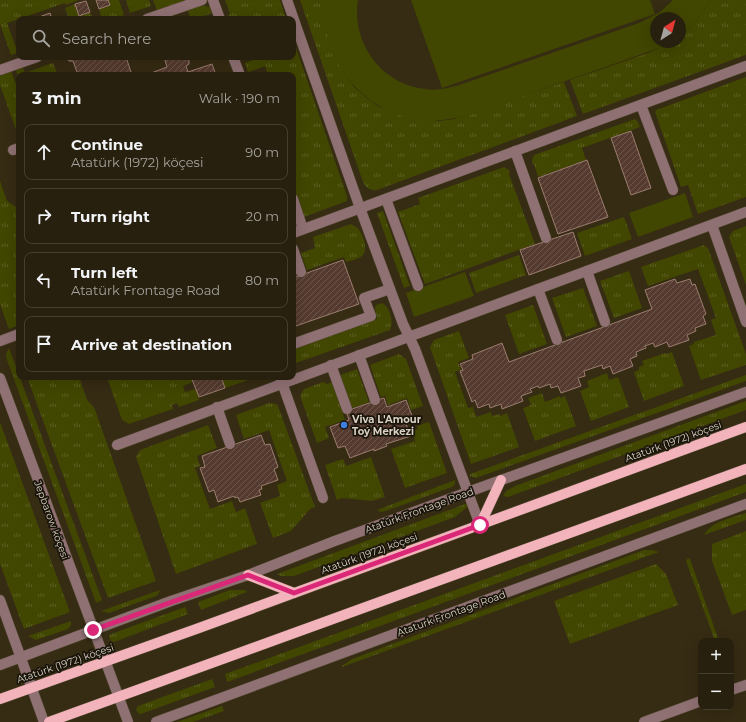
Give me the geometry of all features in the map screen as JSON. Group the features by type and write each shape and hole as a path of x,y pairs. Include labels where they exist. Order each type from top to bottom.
{"main road":[{"name":"Atatürk (1972) köçesi","path":"0,699 746,427"},
{"path":"49,722 746,470"},
{"path":"480,525 501,480"},
{"path":"248,575 294,593"}],"street":[{"path":"156,16 202,0"},
{"path":"213,0 219,16"},
{"path":"288,0 294,16"},
{"path":"296,23 360,208 403,324 415,349 480,525"},
{"path":"0,70 28,60"},
{"path":"234,60 239,72"},
{"path":"296,232 746,66"},
{"path":"641,105 673,190"},
{"path":"515,151 546,238"},
{"path":"386,199 418,286"},
{"path":"296,209 303,229"},
{"path":"296,376 359,355 746,212"},
{"path":"712,225 746,322"},
{"path":"296,258 301,272"},
{"path":"587,271 605,322"},
{"path":"296,343 371,316 364,298 390,289"},
{"path":"538,289 556,340"},
{"path":"0,341 16,335"},
{"path":"359,355 375,400"},
{"path":"331,365 347,409"},
{"name":"Jepbarow köçesi","path":"0,378 128,722"},
{"path":"117,445 218,407 281,380 323,498"},
{"name":"Atatürk Frontage Road","path":"0,664 248,575 332,542 468,492 746,392"},
{"path":"218,407 230,444"},
{"name":"Ataturk Frontage Road","path":"156,722 746,504"},
{"path":"0,600 44,722"},
{"path":"734,689 746,685"},
{"path":"644,722 698,702"}],"green space":[{"path":"0,0 79,0 66,5 65,3 27,16 16,16 16,20 7,23 16,48 16,54 11,55 0,24"},
{"path":"108,0 119,0 124,15 101,16 99,9 110,5"},
{"path":"126,0 149,0 151,6 130,13"},
{"path":"153,0 188,0 157,11"},
{"path":"225,0 280,0 285,16 228,16 230,14"},
{"path":"300,0 326,0 331,49 346,76 355,88 379,107 439,121 454,119 564,82 577,116 377,190 371,189 363,182"},
{"path":"326,0 358,0 357,16 359,31 365,46 373,59 383,70 396,79 410,86 434,90 459,85 639,23 650,17 650,48 659,48 469,115 431,121 416,120 389,111 372,102 357,89 344,74 335,57 328,39 325,20"},
{"path":"411,0 650,0 654,12 650,12 650,16 442,88"},
{"path":"673,0 710,0 697,20 686,31 686,12 660,12"},
{"path":"710,0 746,0 746,55 583,114 570,80 659,48 686,48 686,31 697,20"},
{"path":"75,4 79,16 68,16 65,8"},
{"path":"200,5 210,7 212,13 204,16 190,16 187,9"},
{"path":"90,12 92,16 79,16"},
{"path":"296,48 347,196 347,201 304,217 296,194 296,72 267,72 265,66 248,72 245,63 254,60 296,60"},
{"path":"53,63 57,72 28,72"},
{"path":"23,68 25,72 17,72 16,70"},
{"path":"11,71 16,85 16,130 0,85 0,76"},
{"path":"746,77 746,197 698,214 688,185 681,187 655,112 656,110"},
{"path":"635,119 640,127 582,148 586,160 538,177 532,160 534,155"},
{"path":"504,167 509,170 509,174 535,244 425,284 398,212 420,204 418,198"},
{"path":"0,181 7,201 16,207 16,326 9,329 0,304"},
{"path":"685,193 693,217 638,237 629,213"},
{"path":"383,211 410,286 404,288 377,213"},
{"path":"624,217 632,239 585,256 577,233"},
{"path":"351,224 358,228 362,234 365,250 362,256 346,262 344,257 307,270 301,253 315,248 313,237"},
{"path":"746,226 746,285 729,237 733,231"},
{"path":"704,245 708,248 746,354 746,365 701,380 689,346 694,344 694,342 716,335 711,320 716,318 698,269 648,286 641,267"},
{"path":"519,255 526,275 476,293 469,273"},
{"path":"629,271 642,308 614,318 600,281"},
{"path":"465,272 474,296 414,317 406,293"},
{"path":"583,288 597,326 566,337 552,298"},
{"path":"382,303 389,311 392,323 390,330 296,363 296,348 377,319 375,308 376,305"},
{"path":"533,305 547,344 519,354 505,315"},
{"path":"459,331 469,358 458,362 461,370 455,372 468,408 473,407 476,417 491,412 492,416 499,414 500,416 507,413 519,447 471,464 430,347 434,340"},
{"path":"9,348 16,367 16,380 21,380 102,600 96,603 7,360 6,354"},
{"path":"672,352 684,386 644,401 634,372 639,370 639,367 644,365 642,361"},
{"path":"399,354 406,359 423,406 411,410 407,398 388,405 385,396 381,397 370,365"},
{"path":"357,369 369,402 352,408 340,375"},
{"path":"607,373 609,380 618,377 629,407 591,421 580,391 589,387 587,381"},
{"path":"746,375 746,381 476,478 470,476 470,474"},
{"path":"28,380 80,380 87,400 94,407 156,581 108,598"},
{"path":"108,380 192,380 193,382 183,386 185,392 196,389 199,400 179,407 177,403 172,405 173,409 129,424 122,420"},
{"path":"222,380 248,380 225,388"},
{"path":"323,382 327,384 332,382 345,420 325,427 329,438 317,443 300,396 304,389"},
{"path":"542,393 545,402 560,396 560,398 565,396 576,426 535,441 523,408 531,405 528,398"},
{"path":"746,401 746,410 508,497 503,496 506,491 515,486"},
{"path":"269,403 276,404 278,406 315,507 310,509 291,531 273,538 260,503 280,496 277,485 287,481 269,430 244,439 236,415"},
{"path":"0,422 70,612 24,629 0,564"},
{"path":"429,422 447,473 405,488 391,449 415,441 412,431 418,429 417,426"},
{"path":"208,425 217,448 197,456 200,466 195,468 210,509 232,501 236,512 245,508 257,544 176,574 136,457 140,450"},
{"path":"371,457 385,497 372,501 342,498 337,500 325,465 343,459 346,466"},
{"path":"455,480 455,484 452,487 386,511 381,512 377,510"},
{"path":"746,484 746,492 227,682 225,674"},
{"path":"468,503 470,505 455,517 294,576 281,576 277,574"},
{"path":"746,513 746,520 704,535 717,523"},
{"path":"746,531 746,610 732,615 712,561 712,544"},
{"path":"644,550 659,552 342,667 352,659"},
{"path":"688,558 690,559 718,638 714,638 686,561"},
{"path":"656,564 666,574 678,605 570,644 554,601"},
{"path":"160,590 156,596 109,613 101,611"},
{"path":"230,590 245,590 247,592 201,610 198,602"},
{"path":"185,607 188,614 114,642 111,641 109,636 111,634"},
{"path":"71,621 71,625 68,629 36,640 28,636"},
{"path":"212,679 215,687 141,714 138,713 136,709 138,706"},
{"path":"222,706 224,711 193,722 177,722"}],"building":[{"path":"96,0 108,0 110,5 99,9"},
{"path":"86,1 90,12 79,16 75,4"},
{"path":"50,13 51,16 42,16"},
{"path":"68,60 127,60 131,72 77,72 73,61"},
{"path":"165,60 189,61 189,64 186,66 188,72 154,72 167,67"},
{"path":"212,64 215,72 188,72"},
{"path":"631,131 651,188 631,195 611,138"},
{"path":"587,160 608,217 558,234 538,178"},
{"path":"573,232 581,256 529,275 520,250"},
{"path":"343,260 359,304 296,326 296,277"},
{"path":"675,279 677,283 690,279 692,285 695,284 706,314 703,316 706,324 695,328 696,331 687,335 689,340 669,347 667,342 655,347 653,343 645,346 646,348 636,352 637,356 630,359 633,366 613,374 610,366 603,369 602,365 584,371 585,376 578,378 581,386 561,393 558,386 551,388 550,384 539,388 538,386 530,389 532,392 521,396 523,401 502,409 501,404 490,408 489,404 478,408 475,400 472,402 460,371 463,370 460,364 473,359 472,355 502,343 509,362 652,309 645,290"},
{"path":"192,380 222,380 225,388 199,397"},
{"path":"384,398 387,407 406,400 414,421 406,424 411,436 386,444 387,446 374,451 374,449 350,458 345,446 338,448 330,427 349,420 346,411"},
{"path":"261,435 265,445 270,444 278,467 274,469 278,480 261,486 262,489 259,490 261,495 240,502 238,497 235,498 234,496 218,502 214,490 209,492 200,468 205,467 202,456"}],"place":[{"name":"Viva L'Amour Toý Merkezi","path":"344,425"}],"route":[{"path":"93,630 171,601 248,575 294,593 480,525"}]}
